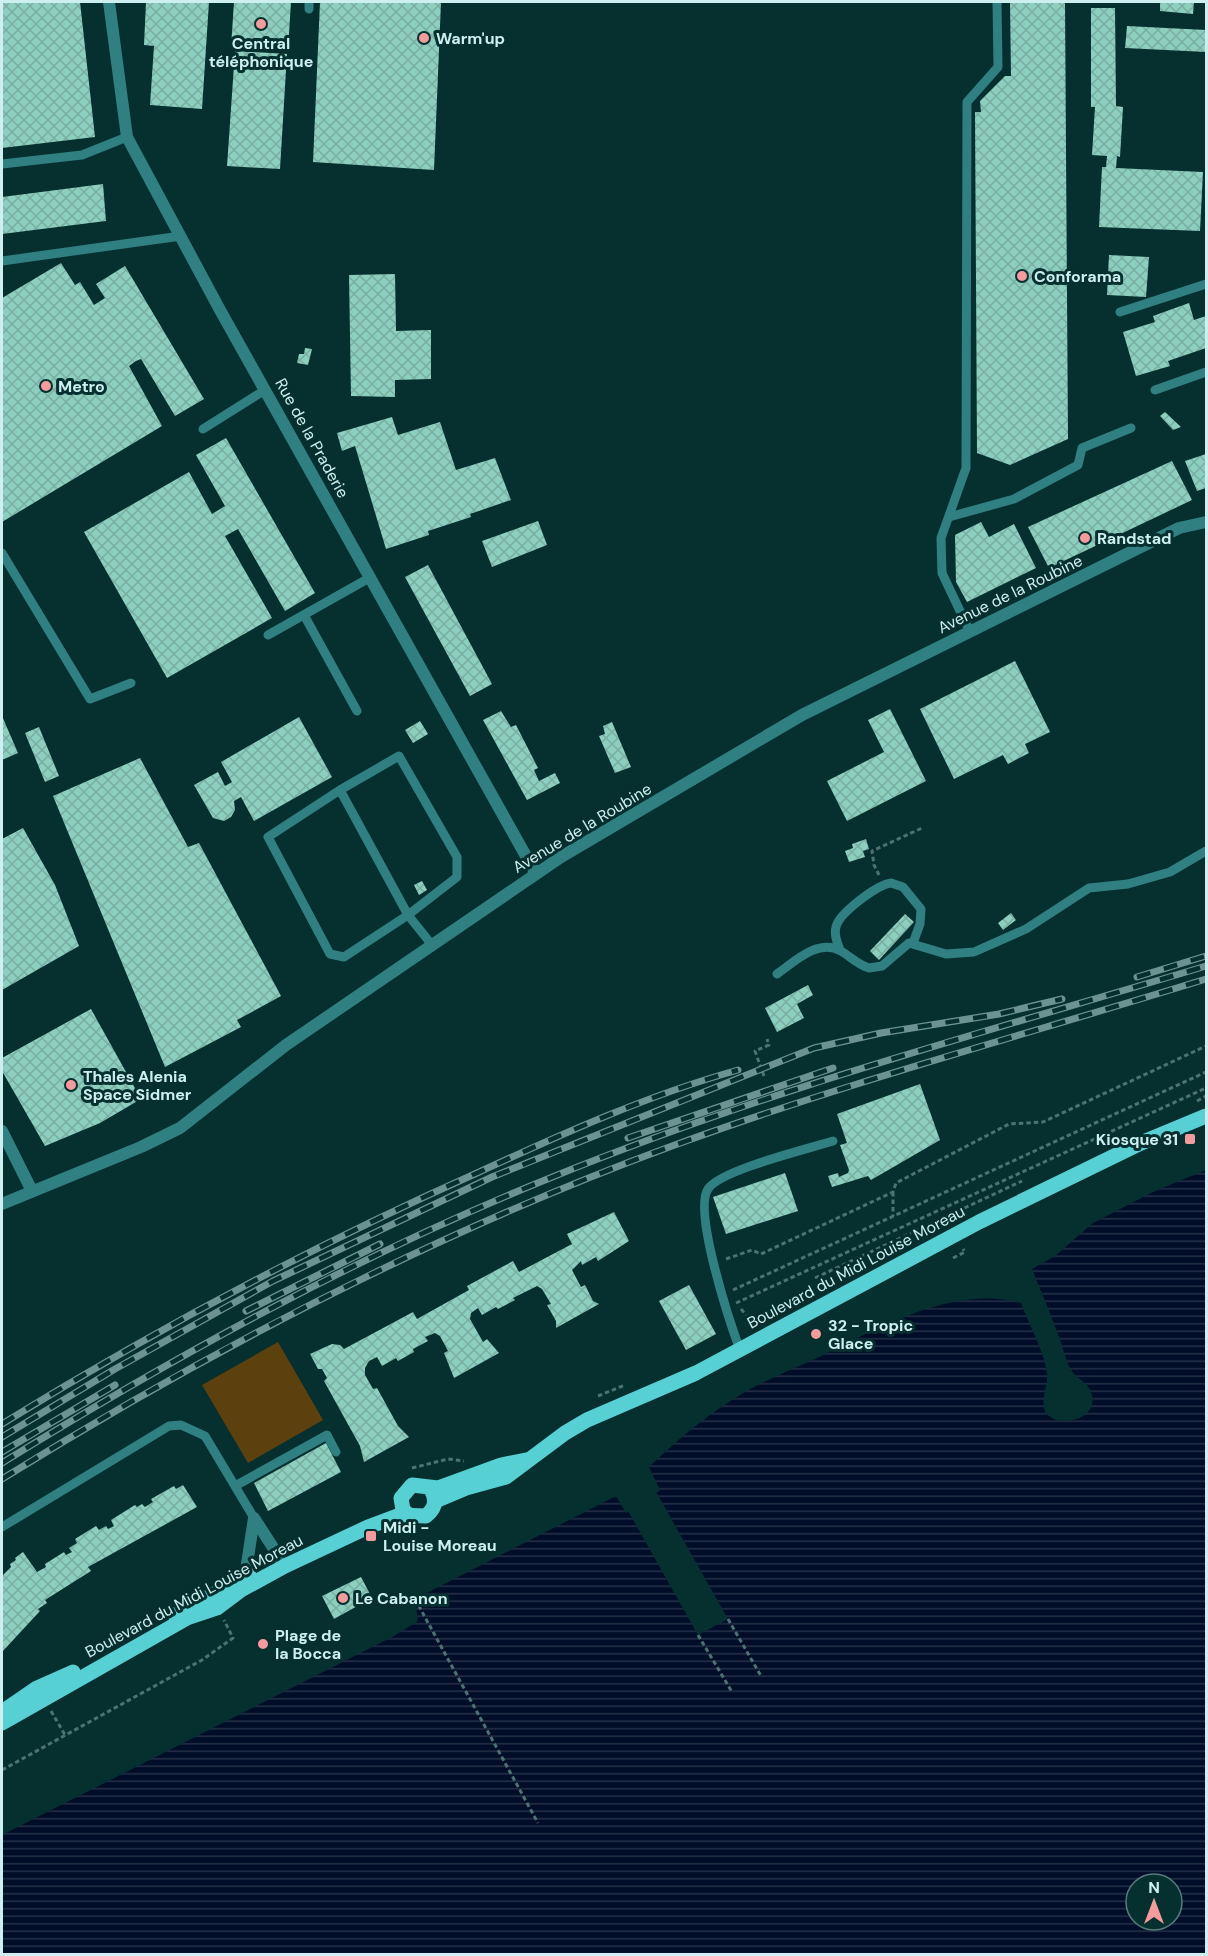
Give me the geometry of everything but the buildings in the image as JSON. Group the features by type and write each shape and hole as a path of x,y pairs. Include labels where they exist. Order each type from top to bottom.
{"main road":[{"name":"Boulevard du Midi Louise Moreau","path":"433,1494 501,1465 529,1460 587,1420 614,1407 649,1395 740,1350 979,1222 1141,1143 1206,1116"},
{"name":"Boulevard du Midi Louise Moreau","path":"423,1484 433,1494 434,1507 426,1516 414,1517 405,1509 403,1492 412,1485 423,1484"},
{"name":"Boulevard du Midi Louise Moreau","path":"2,1712 37,1688 75,1671 245,1577 368,1527 405,1509"},
{"name":"Boulevard du Midi Louise Moreau","path":"2,1723 187,1618 218,1608 283,1562"}],"street":[{"name":"Rue de la Praderie","path":"109,2 127,136 265,390 536,874"},
{"name":"Avenue de la Roubine","path":"2,1204 141,1148 180,1128 286,1045 536,874 802,715 1179,528 1206,522"},
{"path":"2,1131 32,1191"},
{"path":"254,1518 283,1562"},
{"path":"245,1577 254,1518"}],"lane":[{"path":"970,632 942,573 941,538 966,468 967,102 998,67 997,2"},
{"path":"2,164 82,155 127,136"},
{"path":"2,261 181,236"},
{"path":"1120,312 1206,284"},
{"path":"1155,390 1206,372"},
{"path":"203,429 265,390"},
{"path":"949,517 1014,499 1078,465 1082,448 1131,428"},
{"path":"2,553 90,699 131,683"},
{"path":"268,635 371,577"},
{"path":"304,615 357,711"},
{"path":"399,756 457,857 457,877 408,915 344,957 330,954 268,837 340,790 399,756"},
{"path":"340,790 408,915 432,945"},
{"path":"777,974 814,949 831,947 840,950 862,966 877,968 902,946 913,943 946,954 974,952 1026,929 1089,888 1128,884 1170,872 1206,851"},
{"path":"840,950 836,934 839,920 885,884 891,883 903,887 918,903 921,917 913,943"},
{"path":"740,1350 724,1309 712,1253 704,1206 708,1188 738,1171 833,1141"},
{"path":"2,1527 169,1426 181,1425 205,1436 254,1518"},
{"path":"235,1486 327,1435 336,1452"}],"path":[{"path":"885,884 874,865 872,852 922,828"},
{"path":"764,1076 755,1051 769,1045 767,1039"},
{"path":"893,1216 893,1192 896,1183 1009,1124 1043,1122 1206,1046"},
{"path":"732,1291 1206,1072"},
{"path":"736,1303 1206,1088"},
{"path":"1196,1101 1206,1096"},
{"path":"815,1278 1032,1177"},
{"path":"727,1265 726,1260 752,1250 760,1254 893,1192"},
{"path":"953,1258 964,1252"},
{"path":"734,1283 731,1295 746,1315"},
{"path":"596,1397 629,1384"},
{"path":"410,1469 448,1459 466,1461"},
{"path":"415,1599 538,1823"},
{"path":"728,1619 761,1676"},
{"path":"698,1635 732,1692"},
{"path":"2,1770 202,1660 233,1638"}],"shaded area":[{"path":"278,1342 323,1420 248,1463 202,1385"}],"water":[{"path":"1206,1170 1206,1954 2,1954 2,1835 392,1637 418,1621 415,1599 616,1496 626,1513 660,1490 649,1467 710,1415 759,1385 867,1333 918,1312 970,1299 996,1299 1021,1303 1047,1372 1045,1412 1050,1417 1063,1421 1082,1417 1090,1408 1092,1396 1085,1383 1070,1368 1032,1269 1055,1256 1093,1223 1153,1192"}],"pier":[{"path":"655,1490 728,1619 698,1635 627,1509"}],"railway":[{"path":"1137,977 1206,956"},
{"path":"2,1463 135,1384 270,1309 408,1240 550,1178 711,1117 793,1090 1206,966"},
{"path":"2,1479 164,1383 329,1295 413,1254 584,1180 672,1146 805,1101 1206,979"},
{"path":"2,1437 115,1369 273,1281 492,1177 814,1048 881,1033 999,1014 1062,999"},
{"path":"628,1138 833,1068"},
{"path":"2,1424 176,1323 355,1230 509,1158 606,1116 671,1091 738,1070"},
{"path":"246,1311 380,1244"},
{"path":"2,1452 115,1385"}],"place":[{"name":"Central téléphonique","path":"261,24"},
{"name":"Warm'up","path":"424,38"},
{"name":"Conforama","path":"1022,276"},
{"name":"Metro","path":"46,386"},
{"name":"Randstad","path":"1085,538"},
{"name":"Thales Alenia Space Sidmer","path":"71,1085"},
{"name":"Kiosque 31","path":"1190,1139"},
{"name":"32 - Tropic Glace","path":"816,1334"},
{"name":"Midi - Louise Moreau","path":"371,1536"},
{"name":"Le Cabanon","path":"343,1598"},
{"name":"Plage de la Bocca","path":"263,1644"}]}
